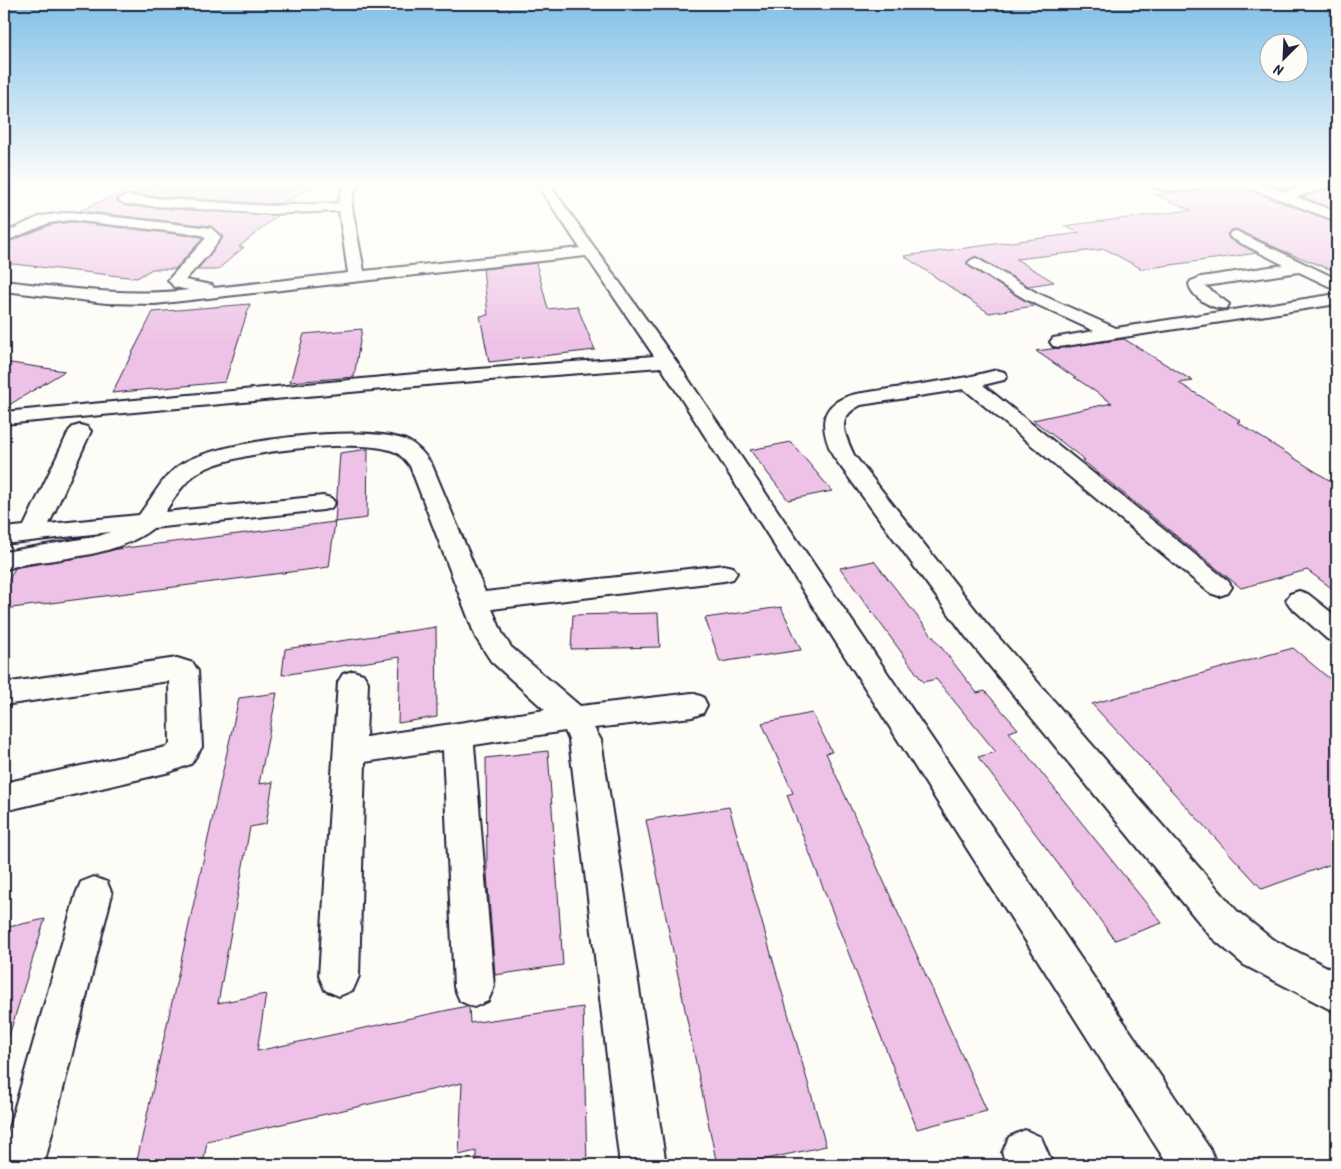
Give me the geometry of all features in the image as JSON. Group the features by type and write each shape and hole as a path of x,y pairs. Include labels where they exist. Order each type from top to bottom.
{"street":[{"path":"213,239 176,280 180,284 229,291"},
{"path":"351,239 357,277"},
{"path":"581,239 667,361 1194,1165"},
{"path":"1243,239 1337,285"},
{"path":"4,286 128,300 229,291 590,251"},
{"path":"976,263 1031,296 1112,333"},
{"path":"1221,304 1198,288 1197,284 1301,267"},
{"path":"1059,342 1337,299"},
{"path":"4,418 437,378 667,361"},
{"path":"997,376 968,383 856,400 843,405 836,411 834,423 835,438 844,456 976,630 1224,924 1258,952 1337,992"},
{"path":"968,383 1219,587"},
{"path":"33,533 80,431"},
{"path":"4,562 13,558 113,540 145,522 178,476 193,466 232,453 292,443 354,440 381,441 400,445 413,455 421,465 490,638 501,654 574,718 585,740 643,1165"},
{"path":"4,536 322,503"},
{"path":"476,602 724,573"},
{"path":"1299,600 1337,632"},
{"path":"4,694 177,669 183,670 186,747 180,755 170,759 4,797"},
{"path":"339,976 353,682"},
{"path":"350,752 574,718 692,705"},
{"path":"458,736 474,987"},
{"path":"21,1165 94,894"}],"building":[{"path":"17,239 203,239 175,269 152,269 137,278 4,263 4,244"},
{"path":"223,239 249,239 239,247 244,247 217,270 197,270"},
{"path":"1038,239 1229,239 1257,253 1142,269 1105,249 1016,259 1054,282 1028,286 975,256 967,262 970,267 1034,306 989,313 904,256"},
{"path":"1256,239 1337,239 1337,272"},
{"path":"536,263 548,309 577,306 595,350 489,362 480,316 488,315 483,269"},
{"path":"250,304 225,382 112,393 153,312"},
{"path":"362,329 354,377 290,382 304,334"},
{"path":"1124,339 1193,381 1179,383 1241,421 1237,422 1337,485 1337,592 1307,570 1241,588 1082,460 1085,460 1033,420 1112,403 1036,351"},
{"path":"4,362 65,371 4,408"},
{"path":"791,442 832,491 788,500 750,450"},
{"path":"368,449 367,518 335,522 340,453"},
{"path":"335,522 329,567 4,609 4,589 15,568 89,556 117,549"},
{"path":"874,561 977,693 985,691 1018,729 1009,732 1162,923 1115,940 978,757 996,752 936,679 923,682 840,568"},
{"path":"781,607 801,650 720,662 705,618"},
{"path":"658,613 660,647 571,649 573,615"},
{"path":"436,627 437,717 398,723 400,657 282,675 285,649"},
{"path":"1293,648 1337,685 1337,862 1262,889 1092,704"},
{"path":"277,693 259,784 273,782 266,824 250,827 218,1003 266,994 257,1051 467,1006 469,1007 470,1023 583,1007 587,1165 476,1165 476,1151 459,1155 462,1083 207,1141 203,1165 136,1165 239,698"},
{"path":"812,713 832,752 826,753 987,1111 917,1129 787,795 793,793 762,723"},
{"path":"548,751 563,965 495,975 487,874 486,758"},
{"path":"729,807 826,1146 739,1165 717,1165 646,820"},
{"path":"45,919 8,1039 4,1039 4,928"}]}
